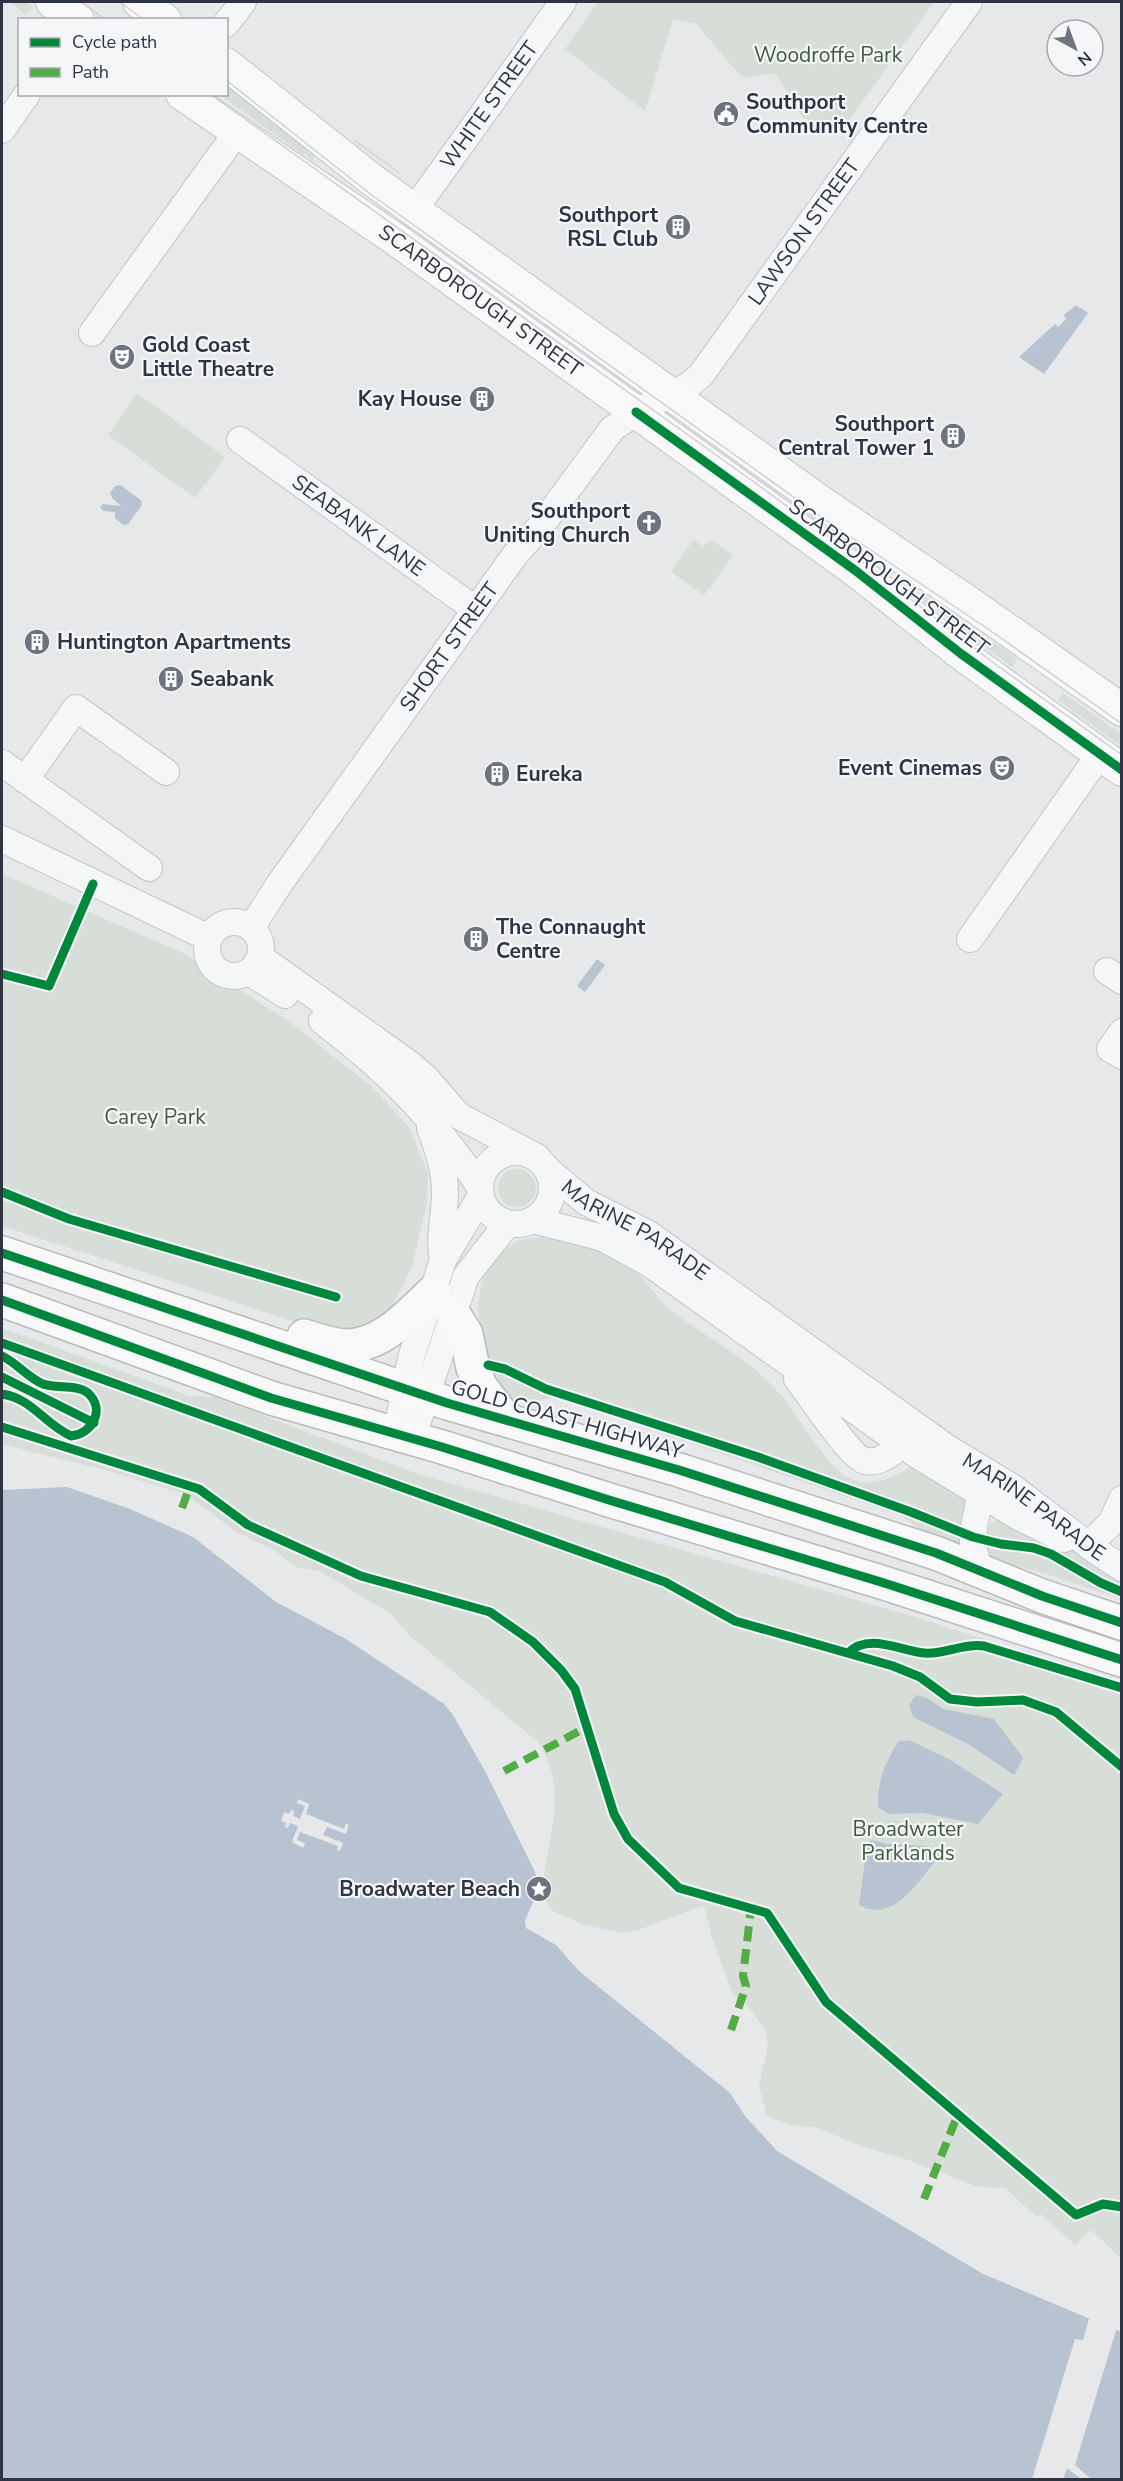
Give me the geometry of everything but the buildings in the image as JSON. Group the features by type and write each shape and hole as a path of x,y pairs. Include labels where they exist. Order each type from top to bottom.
{"highway":[{"name":"GOLD COAST HIGHWAY","path":"2,1253 416,1393 679,1470 936,1553 981,1572 1122,1623"},
{"path":"139,1300 170,1298 342,1346 357,1345 379,1338 444,1302 466,1334 473,1368 480,1386 506,1420"},
{"path":"2,1300 271,1398 941,1601 1122,1659"},
{"path":"936,1553 946,1583 941,1601"}],"main road":[{"path":"52,2 75,18"},
{"path":"139,2 162,18"},
{"name":"SCARBOROUGH STREET","path":"228,66 332,150 414,210 818,500 971,604 1122,711"},
{"name":"SCARBOROUGH STREET","path":"185,96 395,239 636,412 840,559 960,654 1111,762"}],"street":[{"path":"228,21 243,2"},
{"name":"WHITE STREET","path":"414,210 563,2"},
{"name":"LAWSON STREET","path":"673,394 701,375 969,2"},
{"path":"2,130 26,96"},
{"path":"92,333 237,132"},
{"name":"SHORT STREET","path":"252,928 280,883 515,555 543,523 608,434 636,412 673,394"},
{"name":"SEABANK LANE","path":"240,440 476,610"},
{"path":"25,780 76,708 166,772"},
{"path":"970,939 1111,762"},
{"path":"2,763 149,868"},
{"path":"2,839 209,938"},
{"path":"233,922 252,928 259,938 261,947 255,965 233,977 219,973 210,963 207,954 209,938 214,930 224,924 233,922"},
{"path":"255,965 294,1001 365,1054 391,1077 452,1147 480,1192 490,1214 508,1223 525,1223 542,1213 552,1193 553,1182 543,1164 527,1152 516,1151 505,1153 487,1166 482,1176 480,1192 443,1260"},
{"name":"MARINE PARADE","path":"255,965 411,1065 425,1077 459,1116 543,1164 586,1202 649,1234 952,1451 998,1477 1109,1558"},
{"path":"1122,1032 1110,1049 1122,1056"},
{"path":"404,1437 444,1302 443,1260 439,1243 445,1193 443,1172 425,1114"},
{"name":"MARINE PARADE","path":"533,1220 603,1238 650,1264 901,1444 980,1494 1049,1533 1109,1558"},
{"path":"444,1302 508,1223"},
{"path":"782,1359 857,1457 865,1461 877,1461 890,1455 901,1444 904,1415"},
{"path":"952,1451 969,1465 976,1476 980,1494 973,1536 974,1551 981,1572"},
{"path":"1109,1558 1111,1523 1122,1499"}],"green space":[{"path":"10,2 26,2 32,6 26,15"},
{"name":"Woodroffe Park","path":"598,2 934,2 841,131 804,118 796,109 798,106 789,99 791,96 774,73 746,78 737,72 696,24 673,19 645,111 565,49"},
{"path":"228,86 315,156 312,160 305,153 303,155 221,96 228,96"},
{"path":"353,141 357,141 401,175"},
{"path":"137,393 225,457 195,498 108,435"},
{"path":"693,540 703,546 712,540 733,556 704,595 671,572"},
{"path":"920,593 1018,659 1012,667 918,596"},
{"path":"1063,693 1121,734 1121,746 1058,700"},
{"name":"Carey Park","path":"2,874 183,953 288,1021 370,1085 409,1127 428,1174 426,1206 412,1267 386,1319 352,1333 327,1332 2,1226"},
{"path":"517,1169 531,1174 536,1188 531,1202 517,1207 503,1202 498,1188 503,1174"},
{"path":"543,1237 593,1247 612,1254 628,1264 672,1311 743,1360 769,1382 829,1461 845,1476 863,1482 880,1481 897,1475 913,1465 968,1493 963,1551 937,1543 902,1516 556,1397 528,1403 504,1397 481,1353 478,1311 483,1279 489,1265 509,1245"},
{"name":"Broadwater Parklands","path":"2,1328 189,1396 214,1397 418,1474 919,1618 1121,1684 1121,2258 1091,2230 1075,2245 1041,2214 1037,2217 1005,2188 978,2187 903,2158 863,2147 815,2127 791,2125 767,2116 759,2085 768,2045 765,2030 747,2005 733,1994 712,1938 704,1905 638,1930 620,1933 582,1924 553,1911 542,1895 555,1798 553,1779 547,1760 537,1741 409,1635 391,1614 320,1571 297,1567 271,1548 236,1532 182,1493 105,1470 2,1444"},
{"path":"999,1519 1009,1520 1100,1564 1121,1579 1121,1599 1053,1576 995,1560 986,1553 985,1532 992,1523"}],"water":[{"path":"1076,305 1088,313 1044,374 1019,357 1055,324 1058,327 1066,319 1064,315"},
{"path":"120,485 141,500 142,505 128,524 123,525 115,518 115,512 103,511 100,507 103,504 121,506 110,493 115,486"},
{"path":"597,959 605,965 585,992 577,986"},
{"path":"67,1487 130,1509 193,1537 276,1602 346,1639 444,1704 453,1715 485,1771 535,1872 538,1883 536,1895 525,1921 526,1928 556,1945 579,1971 730,2093 745,2116 777,2151 983,2274 1121,2332 1121,2479 2,2480 2,1490"},
{"path":"916,1695 927,1698 943,1709 994,1719 1023,1758 1014,1775 968,1744 913,1717 909,1705"},
{"path":"909,1740 949,1759 1003,1794 978,1824 923,1813 888,1814 878,1807 880,1781 889,1757 898,1742"},
{"path":"871,1840 887,1844 928,1846 940,1855 905,1897 884,1909 872,1910 859,1905 867,1847"}],"pier":[{"path":"298,1799 309,1804 306,1814 344,1829 346,1824 349,1825 346,1834 327,1827 323,1835 343,1843 340,1851 337,1850 338,1846 300,1832 297,1840 305,1843 303,1848 292,1842 298,1826 290,1823 288,1828 285,1827 286,1823 281,1821 284,1812 289,1814 291,1810 294,1811 293,1816 300,1819 305,1806 297,1803"},
{"path":"1090,2315 1117,2327 1075,2465 1091,2479 1081,2479 1067,2468 1063,2479 1032,2479 1075,2339 1083,2340"}],"tram line":[{"path":"81,2 103,18"},
{"path":"120,2 141,18"},
{"path":"228,82 369,193 820,516 991,631 1122,724"},
{"path":"213,96 754,482 995,664 1122,755"}],"marked path":[{"path":"182,1508 190,1486"},
{"path":"504,1771 587,1727"},
{"path":"731,2030 746,1986 743,1976 751,1908"},
{"path":"924,2199 958,2114"}],"cycle path":[{"path":"636,412 856,571 960,653 1122,770"},
{"path":"2,974 49,986 93,884"},
{"path":"2,1192 69,1219 336,1297"},
{"path":"2,1253 447,1403 679,1470 936,1553 1042,1596 1122,1623"},
{"path":"2,1300 271,1398 442,1447 881,1582 1122,1660"},
{"path":"2,1343 665,1582 735,1621 893,1666 920,1677 950,1699 977,1702 1023,1700 1056,1712 1122,1767"},
{"path":"2,1356 43,1384 73,1388 88,1393 96,1407 96,1414 85,1431 71,1436 22,1401 2,1394"},
{"path":"488,1365 505,1369 546,1389 758,1457 911,1512 973,1537 1001,1544 1034,1548 1051,1554 1101,1583 1122,1592"},
{"path":"2,1377 94,1423"},
{"path":"2,1427 199,1489 248,1525 361,1576 490,1612 533,1642 561,1670 575,1689 614,1814 628,1839 679,1888 767,1913 826,2002 1076,2215 1103,2204 1122,2207"},
{"path":"848,1653 856,1647 875,1643 924,1653 984,1646 1122,1688"}],"place":[{"name":"Southport Community Centre","path":"726,114"},
{"name":"Southport RSL Club","path":"678,227"},
{"name":"Gold Coast Little Theatre","path":"122,357"},
{"name":"Kay House","path":"482,399"},
{"name":"Southport Central Tower 1","path":"953,436"},
{"name":"Southport Uniting Church","path":"649,523"},
{"name":"Huntington Apartments","path":"37,642"},
{"name":"Seabank","path":"171,679"},
{"name":"Event Cinemas","path":"1002,768"},
{"name":"Eureka","path":"497,774"},
{"name":"The Connaught Centre","path":"476,939"},
{"name":"Broadwater Beach","path":"539,1889"}]}
